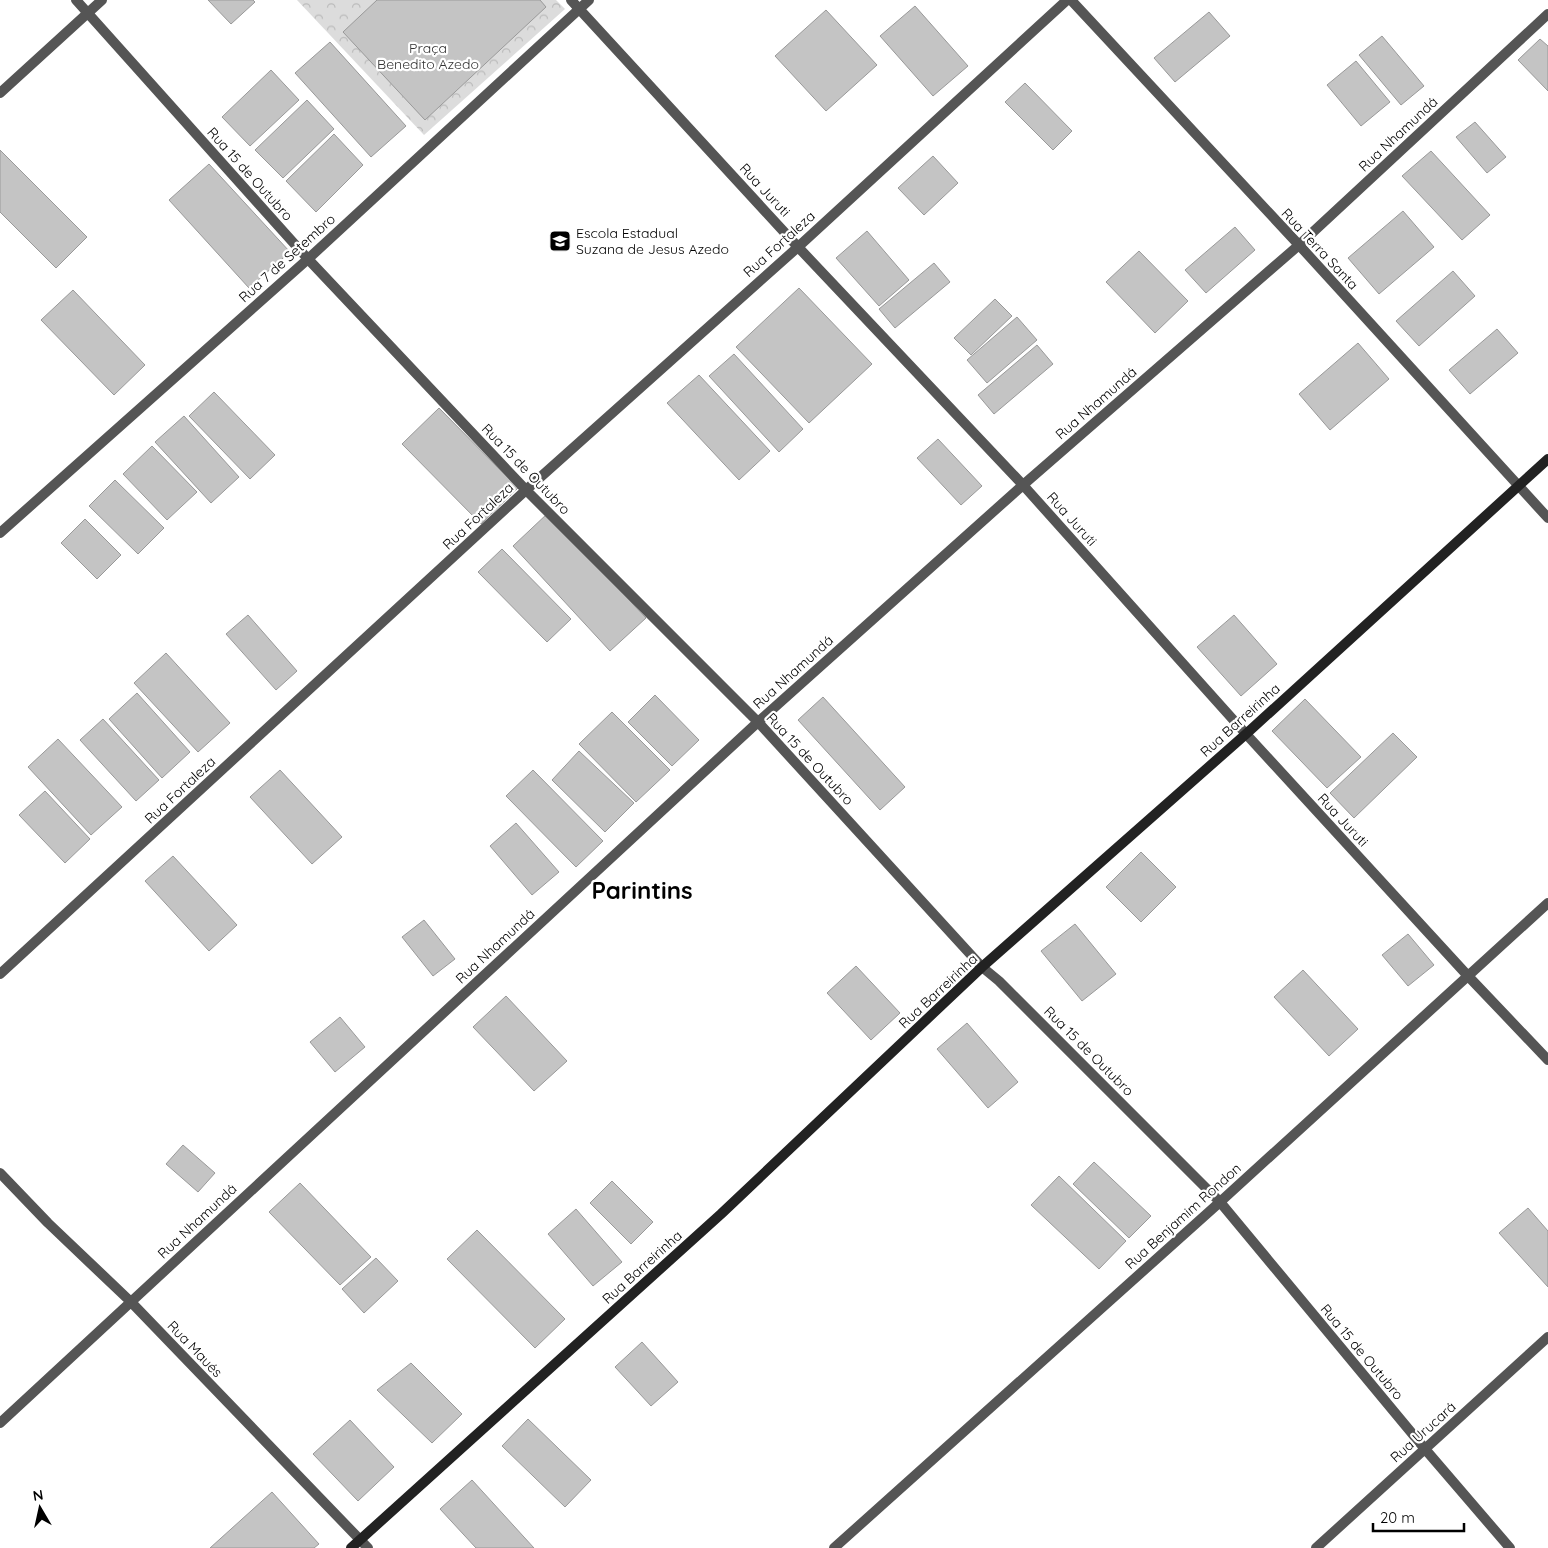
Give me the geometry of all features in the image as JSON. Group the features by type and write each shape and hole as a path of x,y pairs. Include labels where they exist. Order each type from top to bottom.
{"street":[{"name":"Rua 15 de Outubro","path":"76,0 308,259 526,490 758,722 982,967 1006,988 1220,1202 1425,1449 1510,1548"},
{"path":"0,93 102,0"},
{"name":"Rua Juruti","path":"571,0 798,247 1023,485 1246,734 1468,976 1548,1060"},
{"name":"Rua 7 de Setembro","path":"0,533 308,259 589,0"},
{"name":"Rua Fortaleza","path":"0,974 526,490 798,247 1067,0"},
{"name":"Rua Terra Santa","path":"1071,0 1299,245 1548,518"},
{"name":"Rua Nhamundá","path":"0,1423 758,722 1023,485 1299,245 1548,14"},
{"name":"Rua Barreirinha","path":"351,1548 721,1214 982,967 1246,734 1548,459"},
{"name":"Rua Benjamim Rondon","path":"834,1548 1220,1202 1548,903"},
{"name":"Rua Maués","path":"0,1173 48,1224 130,1302 368,1548"},
{"name":"Rua Urucará","path":"1316,1548 1548,1337"}],"green space":[{"name":"Praça Benedito Azedo","path":"297,0 556,0 565,9 424,135"}],"building":[{"path":"208,0 253,0 255,2 231,24"},
{"name":"Praça Benedito Azedo","path":"377,0 540,0 546,7 425,120 343,32"},
{"path":"915,6 968,66 933,96 880,36"},
{"path":"826,10 877,65 826,111 775,56"},
{"path":"1209,12 1230,36 1175,82 1154,58"},
{"path":"1382,36 1424,86 1401,105 1359,55"},
{"path":"1540,39 1548,46 1548,91 1518,60"},
{"path":"330,42 406,126 371,157 295,73"},
{"path":"1356,61 1390,102 1361,126 1327,85"},
{"path":"271,70 299,100 250,146 222,117"},
{"path":"1025,83 1072,131 1053,150 1005,102"},
{"path":"307,100 334,129 283,178 255,150"},
{"path":"1475,122 1506,157 1487,173 1456,137"},
{"path":"334,134 363,165 316,212 286,181"},
{"path":"0,150 87,237 56,268 0,212"},
{"path":"1431,151 1490,215 1462,240 1402,176"},
{"path":"933,156 958,183 924,215 898,188"},
{"path":"209,164 290,252 249,288 169,200"},
{"path":"1403,211 1434,247 1379,294 1348,258"},
{"path":"1235,227 1255,250 1206,293 1185,270"},
{"path":"867,231 909,280 879,306 836,258"},
{"path":"1139,251 1188,301 1155,333 1106,282"},
{"path":"934,263 950,282 895,328 879,309"},
{"path":"1453,271 1475,296 1419,346 1396,321"},
{"path":"799,288 872,364 809,423 736,347"},
{"path":"73,290 145,365 114,395 41,320"},
{"path":"995,299 1012,316 971,355 954,338"},
{"path":"1017,317 1037,340 987,383 967,360"},
{"path":"1497,329 1518,353 1470,394 1449,370"},
{"path":"1358,343 1389,379 1330,430 1299,394"},
{"path":"1037,345 1053,364 994,414 978,395"},
{"path":"734,354 803,429 779,452 709,376"},
{"path":"699,375 770,451 739,480 667,403"},
{"path":"214,392 275,455 250,479 189,416"},
{"path":"439,408 518,488 481,524 402,444"},
{"path":"184,416 239,477 211,503 155,442"},
{"path":"938,439 982,486 961,505 917,458"},
{"path":"152,446 197,492 167,520 123,474"},
{"path":"115,480 164,528 138,554 89,506"},
{"path":"548,513 646,618 610,651 513,546"},
{"path":"85,519 121,555 97,579 61,543"},
{"path":"502,549 571,619 547,642 478,572"},
{"path":"248,615 297,671 276,690 226,634"},
{"path":"1234,615 1277,664 1241,696 1197,647"},
{"path":"166,653 230,723 198,752 134,683"},
{"path":"137,693 190,752 162,778 109,719"},
{"path":"655,695 699,740 672,766 628,722"},
{"path":"823,697 905,787 880,810 798,720"},
{"path":"1305,699 1361,757 1327,788 1272,731"},
{"path":"612,712 670,770 636,802 579,744"},
{"path":"103,719 159,780 136,801 80,740"},
{"path":"1393,733 1417,757 1354,818 1330,793"},
{"path":"58,739 122,807 91,835 28,767"},
{"path":"579,751 634,803 605,832 552,780"},
{"path":"280,770 342,837 312,864 250,797"},
{"path":"533,770 603,841 576,867 506,796"},
{"path":"45,791 90,839 65,863 19,815"},
{"path":"516,823 559,872 532,895 490,846"},
{"path":"1141,852 1176,887 1141,922 1106,887"},
{"path":"173,856 237,925 209,951 145,881"},
{"path":"424,920 455,959 433,976 402,937"},
{"path":"1075,924 1116,974 1082,1001 1041,951"},
{"path":"1408,934 1434,965 1408,986 1382,955"},
{"path":"856,966 900,1013 871,1040 827,993"},
{"path":"1303,970 1358,1029 1329,1056 1274,997"},
{"path":"506,996 567,1061 534,1091 473,1027"},
{"path":"340,1017 365,1047 335,1072 310,1042"},
{"path":"967,1023 1018,1082 988,1108 937,1049"},
{"path":"183,1145 215,1173 198,1192 166,1164"},
{"path":"1094,1162 1151,1216 1129,1238 1073,1184"},
{"path":"1059,1176 1126,1241 1099,1269 1031,1205"},
{"path":"612,1181 653,1222 631,1244 590,1203"},
{"path":"300,1183 371,1257 340,1285 269,1212"},
{"path":"1528,1208 1548,1231 1548,1287 1499,1233"},
{"path":"576,1209 622,1262 593,1286 548,1234"},
{"path":"477,1230 565,1319 535,1348 447,1259"},
{"path":"376,1258 398,1281 364,1313 342,1289"},
{"path":"642,1342 678,1382 651,1406 615,1367"},
{"path":"411,1363 462,1414 432,1443 377,1390"},
{"path":"528,1419 591,1480 565,1507 502,1446"},
{"path":"350,1420 394,1467 358,1501 313,1454"},
{"path":"472,1480 534,1548 476,1548 440,1509"},
{"path":"272,1492 319,1544 314,1548 210,1548"}],"place":[{"name":"Escola Estadual Suzana de Jesus Azedo","path":"560,241"}],"district":[{"name":"Parintins","path":"642,890"}]}
